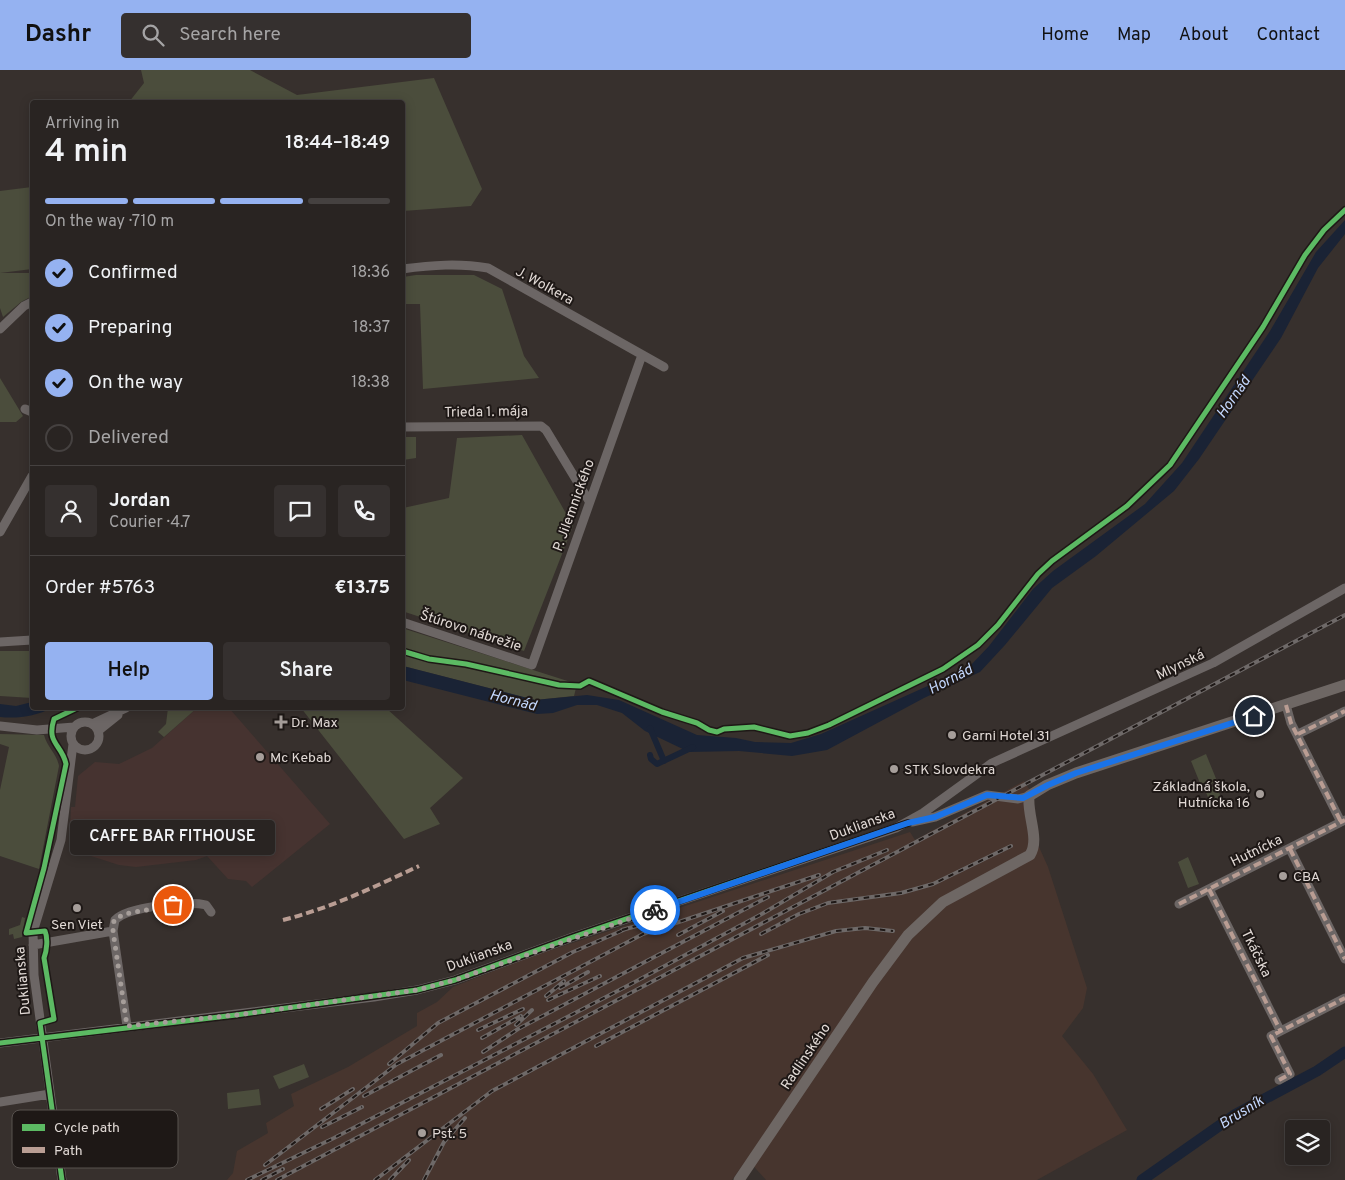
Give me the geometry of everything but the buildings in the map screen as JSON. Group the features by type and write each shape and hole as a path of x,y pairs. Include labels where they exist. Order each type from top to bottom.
{"main road":[{"path":"1029,796 1048,785 1076,773 1345,685"},
{"name":"Radlinského","path":"740,1180 896,949 926,916 942,902 1030,855 1035,842 1028,808 1029,796"}],"street":[{"name":"J. Wolkera","path":"405,270 436,265 466,264 488,268 664,367"},
{"path":"0,329 24,306 30,303"},
{"name":"P. Jilemnického","path":"532,665 642,355"},
{"name":"Trieda 1. mája","path":"405,427 538,425 546,430 589,501"},
{"path":"0,532 30,480"},
{"name":"Mlynská","path":"908,823 992,763 1164,687 1213,663 1345,588"},
{"name":"Štúrovo nábrežie","path":"405,623 532,665"},
{"path":"0,642 30,640"},
{"path":"1286,705 1291,722 1343,821"},
{"path":"0,726 52,729 74,727 82,722 92,724 121,710"},
{"path":"98,731 123,710"},
{"path":"1298,734 1345,711"},
{"path":"70,777 85,751 97,744 98,731 92,724"},
{"path":"70,777 74,727"},
{"path":"52,729 85,751"},
{"name":"Duklianska","path":"42,1037 34,975 33,945 39,909 55,866 60,845 64,806 70,777"},
{"path":"955,790 965,804"},
{"path":"908,823 928,819 987,795 1018,799 1029,796"},
{"name":"Hutnícka","path":"1179,904 1343,821"},
{"name":"Duklianska","path":"0,1043 374,997 430,987 908,823"},
{"path":"1290,849 1344,954"},
{"name":"Tkáčska","path":"1209,889 1280,1030"},
{"path":"127,1026 113,931 117,918 158,907 195,903 206,905 211,912"},
{"path":"33,945 113,931"},
{"path":"1280,1080 1290,1074 1271,1036 1345,998"},
{"path":"42,1037 52,1110"},
{"path":"0,1102 50,1094"}],"shaded area":[{"path":"195,710 231,710 330,824 252,887 246,881 228,879 207,856 196,860 136,867 119,865 69,849 71,807 75,807 78,776 95,762 119,764 152,748"},
{"path":"1024,781 1029,789 1035,838 1048,867 1087,988 1083,1008 1062,1036 1093,1074 1127,1130 1037,1180 766,1180 747,1159 732,1180 227,1180 233,1173 237,1151 268,1133 266,1123 294,1106 291,1094 348,1067 417,1026 417,1013 437,1002 453,987 524,959 910,832 915,840"}],"green space":[{"path":"141,70 250,70 297,95 434,78 482,189 471,206 405,211 405,100 131,100 144,83"},
{"path":"30,187 30,269 0,273 0,191"},
{"path":"0,273 30,273 30,297 3,317 0,308"},
{"path":"474,275 502,289 524,356 539,378 423,389 420,304 405,304 405,277"},
{"path":"0,378 23,416 16,422 0,422"},
{"path":"522,435 573,526 524,651 405,612 405,508 449,498 457,438"},
{"path":"405,437 416,437 416,458 405,460"},
{"path":"405,629 577,684 574,696 535,700 405,667"},
{"path":"0,651 30,651 30,698 0,696"},
{"path":"168,710 195,710 164,737 158,732 166,724"},
{"path":"303,710 388,710 463,778 430,808 440,824 404,839"},
{"path":"0,734 44,735 58,762 59,766 39,869 0,856 0,790 9,747 0,744"},
{"path":"1206,754 1217,781 1202,788 1191,761"},
{"path":"1216,785 1223,802 1212,807 1205,790"},
{"path":"1188,857 1199,884 1188,888 1178,862"},
{"path":"22,917 25,918 22,937 14,939 13,934 9,935 9,929 20,925"},
{"path":"304,1064 309,1077 279,1089 273,1076"},
{"path":"259,1089 261,1105 228,1109 227,1093"}],"water":[{"name":"Hornád","path":"1345,220 1345,234 1318,268 1281,338 1199,459 1174,491 1096,556 1052,588 980,672 924,698 827,750 792,756 739,751 689,752 645,731 622,713 597,705 577,705 553,713 537,714 405,681 405,667 535,700 587,695 619,700 697,735 736,738 755,742 791,743 821,734 961,671 971,665 989,646 1033,589 1053,571 1145,504 1182,463 1270,331 1316,252"},
{"path":"30,702 30,710 47,710 27,716 0,717 0,704 16,706"}],"waterway":[{"path":"650,728 664,761"},
{"path":"650,755 651,759 657,764 693,747"},
{"name":"Brusník","path":"1142,1180 1236,1114 1317,1071 1345,1052"}],"railway":[{"path":"277,1180 1345,615"},
{"path":"761,934 799,914 828,903 901,893 933,884 1011,846"},
{"path":"247,1180 334,1138 631,984 760,915 833,872 887,850"},
{"path":"265,1165 397,1064 643,934 819,875"},
{"path":"483,1052 518,1029 768,897"},
{"path":"678,935 723,911"},
{"path":"622,930 673,916"},
{"path":"389,1064 438,1023 573,952 628,928"},
{"path":"375,1180 492,1091 743,958 836,931 865,928 893,931"},
{"path":"596,1046 768,955"},
{"path":"560,988 588,972"},
{"path":"548,1000 600,976"},
{"path":"546,996 564,981"},
{"path":"478,1030 523,1009"},
{"path":"516,1025 532,1010"},
{"path":"482,1038 521,1016"},
{"path":"364,1096 441,1055"},
{"path":"321,1109 353,1089"},
{"path":"322,1127 362,1107"},
{"path":"424,1180 444,1142 465,1118"},
{"path":"390,1180 409,1160"},
{"path":"262,1180 283,1169"}],"marked path":[{"path":"1286,705 1291,723 1341,822"},
{"path":"1298,734 1345,711"},
{"path":"1179,904 1345,820"},
{"path":"1290,849 1345,959"},
{"path":"283,920 335,903 419,866"},
{"path":"1209,889 1280,1030"},
{"path":"1279,1080 1290,1074 1271,1036 1345,998"}],"cycle path":[{"path":"405,652 429,659 466,664 559,685 580,686 589,681 662,712 697,723 717,732 724,729 754,727 790,736 808,733 829,725 943,669 978,645 998,625 1038,574 1052,561 1127,506 1170,465 1263,327 1305,255 1324,230 1345,210"},
{"path":"52,1110 40,1023 54,1019 44,958 47,937 45,931 26,933 44,868 66,764 53,739 52,727 54,719 73,710"},
{"path":"0,1043 236,1015 417,990 455,980 573,937 908,823"},
{"path":"60,1168 62,1180"}],"way so far":[{"path":"173,905 124,914 114,920 113,931 127,1026 236,1015 417,990 455,980 573,937 655,910"}],"place":[{"name":"Dr. Max","path":"281,722"},
{"name":"Garni Hotel 31","path":"952,735"},
{"name":"Mc Kebab","path":"260,757"},
{"name":"STK Slovdekra","path":"894,769"},
{"name":"Základná škola, Hutnícka 16","path":"1260,794"},
{"name":"CBA","path":"1283,876"},
{"name":"CAFFE BAR FITHOUSE","path":"173,905"},
{"name":"Sen Viet","path":"77,908"},
{"name":"Pst. 5","path":"422,1133"}],"route":[{"path":"655,910 884,833 908,823 935,817 987,795 1023,798 1076,773 1254,716"}]}
